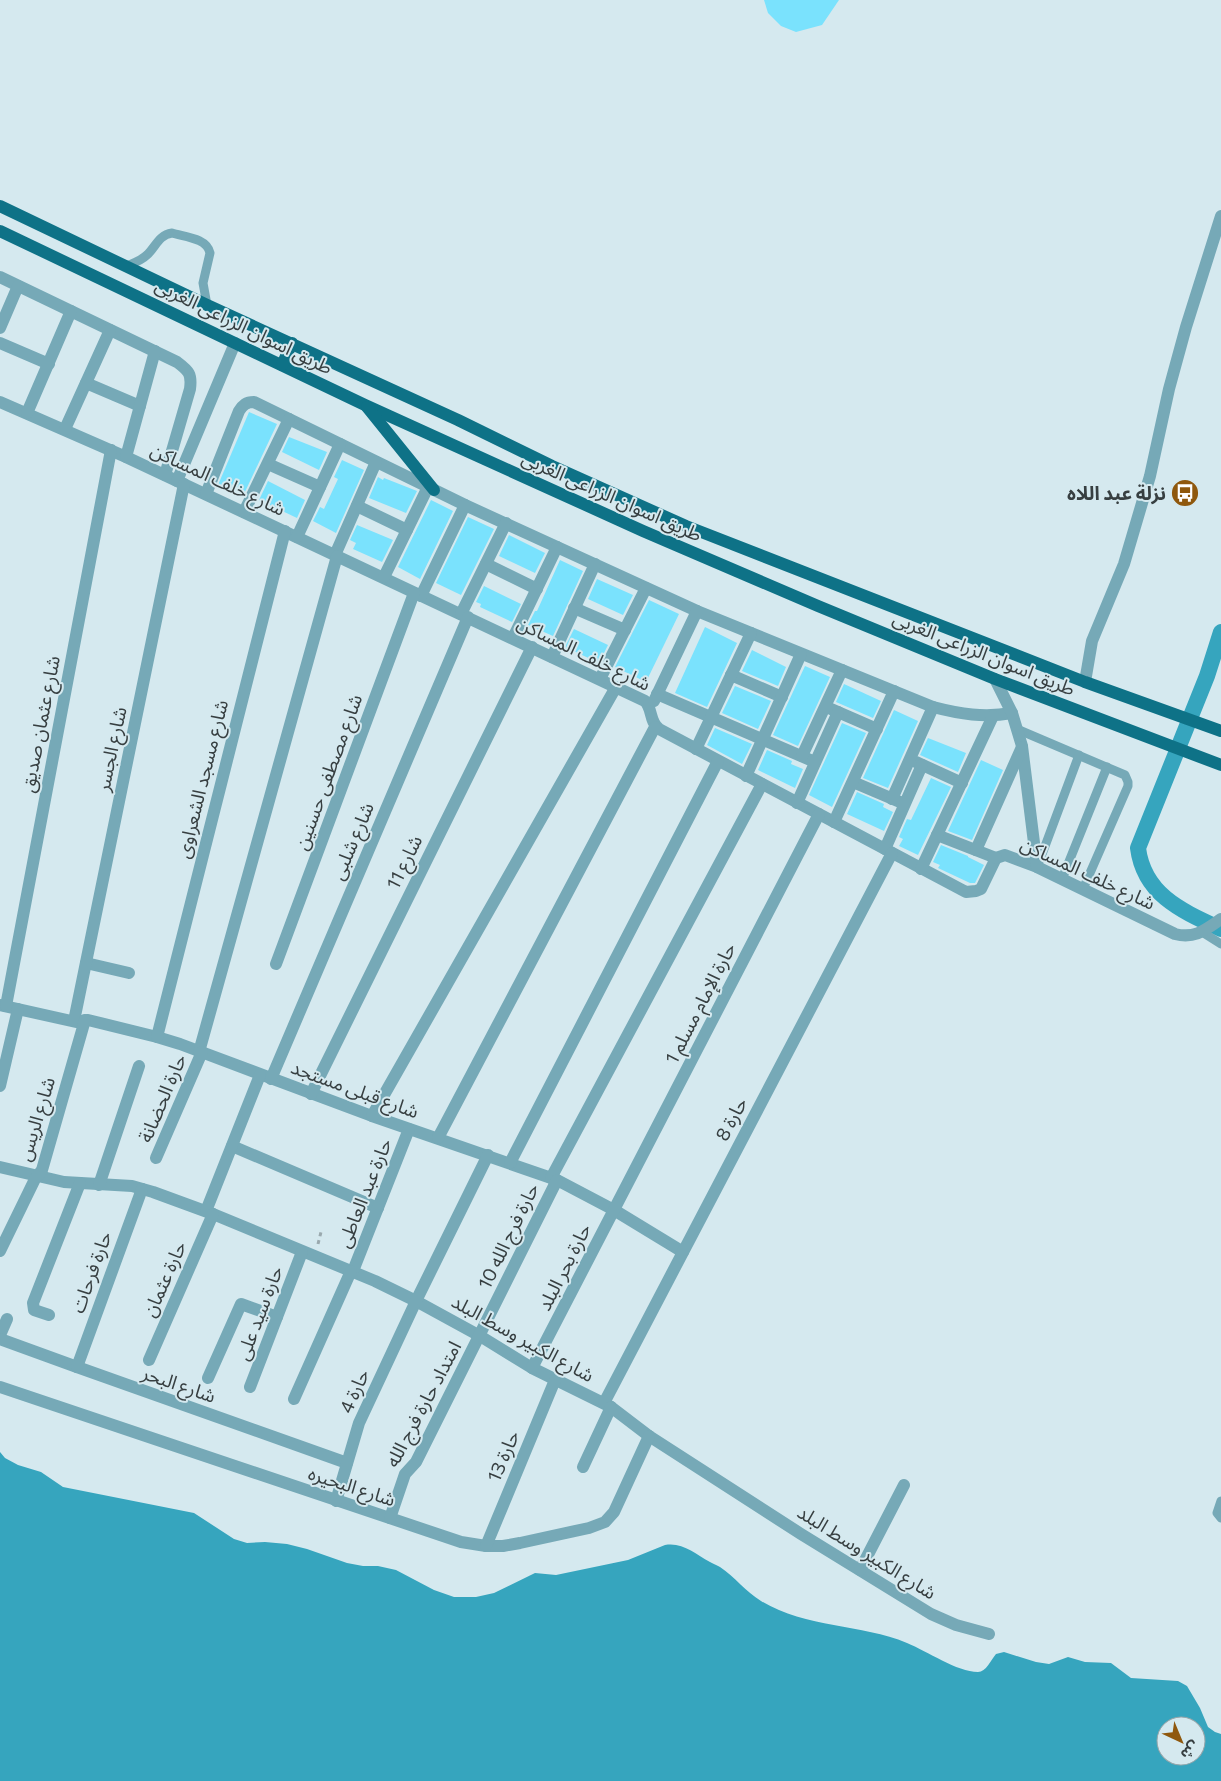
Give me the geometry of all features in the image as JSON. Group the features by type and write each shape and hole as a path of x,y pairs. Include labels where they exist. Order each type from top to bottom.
{"main road":[{"name":"طريق اسوان الزراعى الغربى","path":"0,206 458,420 552,466 686,526 1085,682 1221,731"},
{"path":"5,233 19,215"},
{"name":"طريق اسوان الزراعى الغربى","path":"5,233 365,405 643,532 995,680 1159,740 1221,765"},
{"path":"282,365 292,343"},
{"path":"365,405 431,489"}],"street":[{"path":"1085,682 1092,641 1124,564 1150,476 1169,389 1186,327 1221,216"},
{"path":"0,277 177,362 189,372 191,380 175,480"},
{"path":"0,328 18,286"},
{"path":"27,413 71,311"},
{"path":"65,429 110,330"},
{"path":"175,480 235,342"},
{"path":"0,343 48,364"},
{"path":"126,457 155,351"},
{"path":"86,383 140,406"},
{"name":"شارع خلف المساكن","path":"0,402 65,429 206,494 644,701 650,708 651,718 655,727 966,892 971,893 981,888 996,858 1005,855 1037,867 1175,934 1185,937 1205,930 1221,919"},
{"path":"206,494 238,411 244,404 254,402 465,505 646,588 801,654 933,707 952,712 993,716 1012,713"},
{"path":"244,512 289,419"},
{"name":"شارع مسجد الشعراوى","path":"157,1037 291,534 320,487 340,444"},
{"name":"شارع عثمان صديق","path":"0,1086 8,1006 111,450"},
{"name":"حارة الحضانة","path":"156,1158 200,1052 336,556 376,462"},
{"path":"268,464 320,487"},
{"name":"شارع الجسر","path":"80,1021 86,962 175,480"},
{"path":"384,578 407,530 431,489"},
{"name":"شارع مصطفى حسنين","path":"276,964 418,594 465,505"},
{"path":"357,506 407,530"},
{"name":"شارع شلبى","path":"266,1077 486,564 506,523"},
{"path":"513,638 557,547"},
{"path":"486,564 536,589"},
{"path":"552,656 595,564"},
{"path":"600,680 646,588"},
{"path":"574,608 625,630"},
{"path":"650,708 697,610"},
{"path":"696,749 751,633"},
{"name":"شارع 11","path":"311,1094 532,647"},
{"path":"746,776 801,654"},
{"path":"802,756 842,670"},
{"path":"731,675 782,697"},
{"path":"995,680 1012,713 1022,746 1037,867"},
{"path":"372,1116 616,687"},
{"path":"834,822 894,691"},
{"path":"657,694 815,762"},
{"path":"826,706 877,729"},
{"path":"892,799 933,707"},
{"path":"797,803 838,712"},
{"path":"922,869 993,716"},
{"path":"438,1138 655,727"},
{"path":"976,850 1022,746"},
{"path":"910,760 962,783"},
{"path":"510,1163 718,761"},
{"name":"حارة 8","path":"583,1467 607,1405 888,851 922,765"},
{"path":"852,782 905,804"},
{"name":"حارة فرج الله 10","path":"480,1336 554,1179 762,784"},
{"name":"حارة الإمام مسلم 1","path":"614,1210 819,814"},
{"path":"937,835 996,858"},
{"path":"86,962 129,973"},
{"name":"شارع قبلى مستجد","path":"8,1006 157,1037 372,1116 554,1179 614,1210 683,1252"},
{"name":"شارع الريس","path":"0,1251 42,1170 80,1021"},
{"path":"99,1184 139,1066"},
{"name":"حارة عثمان","path":"149,1360 209,1212 232,1146 266,1077"},
{"name":"حارة عبد العاطى","path":"294,1399 352,1271 409,1129"},
{"path":"232,1146 378,1208"},
{"path":"416,1301 488,1156"},
{"name":"شارع الكبير وسط البلد","path":"0,1167 64,1182 132,1186 142,1189 209,1212 302,1252 352,1271 416,1301 480,1336 532,1368 607,1405 649,1436 931,1614 988,1634"},
{"path":"49,1316 34,1310 33,1303 80,1184"},
{"name":"حارة فرحات","path":"77,1367 142,1189"},
{"name":"حارة بحر البلد","path":"532,1368 614,1210"},
{"name":"حارة سيد على","path":"250,1387 302,1252"},
{"name":"حارة 4","path":"336,1501 360,1423 416,1301"},
{"path":"208,1378 241,1304 277,1317"},
{"path":"0,1337 7,1319"},
{"name":"امتداد حارة فرج الله","path":"390,1518 405,1474 416,1462 480,1336"},
{"name":"شارع البحر","path":"0,1337 77,1367 347,1462"},
{"name":"حارة 13","path":"486,1546 556,1380"},
{"name":"شارع البحيره","path":"0,1387 461,1542 486,1546 520,1543 589,1528 605,1522 614,1512 649,1436"},
{"path":"860,1570 904,1485"}],"lane":[{"path":"126,266 134,264 147,255 159,239 167,234 172,233 203,242 209,248 210,253 203,283 208,304"},
{"path":"1018,730 1125,775 1128,782 1128,786 1083,889"},
{"path":"1037,867 1079,755"},
{"path":"1062,879 1107,767"},
{"path":"1205,930 1221,944"},
{"path":"1221,1501 1217,1513 1221,1518"}],"water":[{"path":"0,1452 5,1458 18,1465 41,1472 63,1487 194,1513 234,1539 247,1543 287,1544 347,1563 396,1570 434,1590 454,1597 476,1597 494,1593 535,1573 556,1575 628,1560 665,1545 678,1545 689,1549 720,1567 761,1601 778,1610 814,1621 889,1637 907,1643 961,1669 981,1671 996,1654 1004,1652 1049,1664 1068,1657 1085,1662 1111,1663 1131,1678 1178,1681 1187,1686 1203,1716 1156,1716 1156,1766 1206,1766 1206,1722 1208,1727 1221,1734 1221,1781 0,1781"}],"building":[{"path":"764,0 839,0 822,25 796,32 781,26 768,13"},
{"path":"249,412 277,424 243,496 218,485"},
{"path":"289,437 327,452 319,470 282,452"},
{"path":"342,460 364,470 336,533 313,521 320,507 324,509 338,479 334,477"},
{"path":"378,477 417,491 406,513 369,498"},
{"path":"268,481 305,500 297,518 259,500"},
{"path":"431,500 453,511 420,579 398,567"},
{"path":"468,517 494,529 461,595 436,583"},
{"path":"357,525 393,540 382,562 353,549 356,543 350,540"},
{"path":"509,535 545,553 535,573 499,556"},
{"path":"560,560 583,571 553,636 528,625 535,611 537,611"},
{"path":"597,579 633,595 623,615 588,599"},
{"path":"484,586 521,604 512,622 480,607 481,604 476,602"},
{"path":"649,600 679,614 646,682 615,667"},
{"path":"705,627 737,643 707,707 675,693"},
{"path":"574,629 608,645 599,663 565,647"},
{"path":"752,650 786,667 778,686 742,671"},
{"path":"805,666 830,677 798,746 773,735"},
{"path":"844,684 881,701 873,718 836,702"},
{"path":"735,686 771,701 758,729 722,713"},
{"path":"894,710 918,721 888,788 863,778"},
{"path":"842,723 866,733 832,807 809,795"},
{"path":"715,728 752,744 742,764 707,745"},
{"path":"928,738 966,753 958,772 920,755"},
{"path":"767,750 792,761 791,764 803,769 795,788 758,770"},
{"path":"981,760 1003,770 972,840 948,831"},
{"path":"931,778 951,787 918,855 899,846 903,839 899,837 907,819 911,820"},
{"path":"857,792 884,804 883,807 893,812 884,831 847,814"},
{"path":"941,845 984,865 975,883 970,883 938,868 940,865 933,862"}],"waterway":[{"path":"1221,632 1207,676 1138,848 1148,878 1157,890 1179,908 1221,929"}],"place":[{"name":"نزلة عبد اللاه","path":"1185,493"}]}
